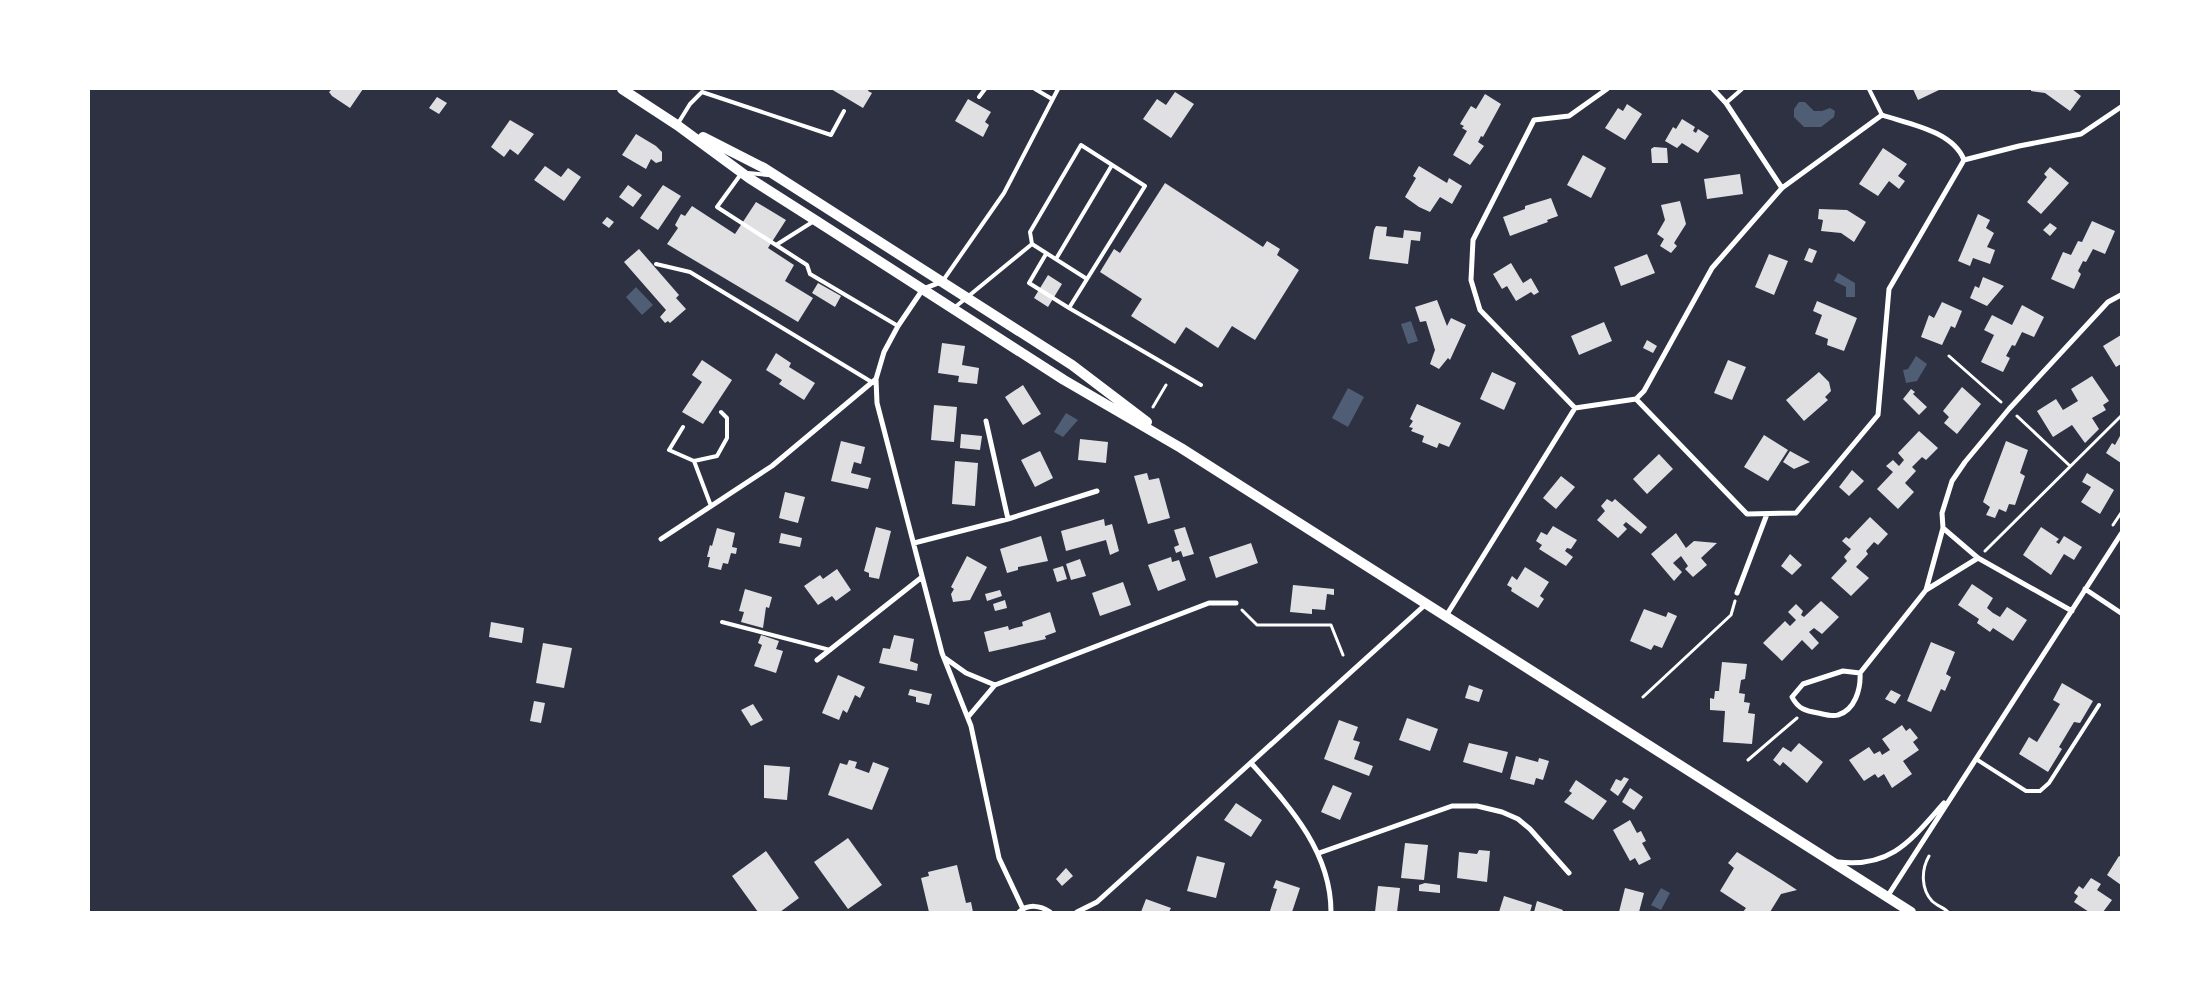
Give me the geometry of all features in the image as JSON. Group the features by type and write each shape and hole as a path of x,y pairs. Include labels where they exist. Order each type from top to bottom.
{"main road":[{"path":"622,89 677,125 742,172 1064,380 1181,448 1911,912"},
{"path":"677,125 776,175 1072,365 1181,448"}],"street":[{"path":"1575,408 1480,310 1471,280 1473,240 1534,120 1569,116 1607,89"},
{"path":"1713,89 1726,103 1782,188"},
{"path":"1636,399 1747,514 1796,513 1878,415 1890,289 1964,160 2019,146 2081,134 2121,107"},
{"path":"1446,616 1575,408 1636,399 1651,381 1712,268 1782,188 1882,115 1933,131 1960,151 1964,160"},
{"path":"661,539 772,466 873,380 884,352 898,326 923,289 942,282"},
{"path":"1926,590 1943,528 1942,513 1952,481 1965,462 2108,302 2121,295"},
{"path":"873,380 877,404 944,657 968,717 999,858 1021,911 1038,906 1050,912"},
{"path":"986,421 1008,519"},
{"path":"914,543 1008,519 1097,490"},
{"path":"1737,593 1768,514"},
{"path":"1943,528 1978,558 2072,611"},
{"path":"1887,897 2121,534"},
{"path":"1860,673 1842,671 1803,684 1792,698 1796,705 1805,711 1837,716 1851,708 1861,686 1860,673 1926,590 1978,558"},
{"path":"817,660 922,577"},
{"path":"2085,589 2121,613"},
{"path":"968,717 995,685 1209,603 1236,603"},
{"path":"1077,912 1097,902 1426,604"},
{"path":"944,657 966,672 995,685"},
{"path":"1251,763 1294,811 1319,853 1326,878 1331,912"},
{"path":"1831,862 1868,863 1885,858 1900,848 1926,824 1955,792"},
{"path":"1319,853 1452,806 1476,806 1502,812 1518,819 1530,829 1569,873"}],"lane":[{"path":"979,97 985,89"},
{"path":"1035,89 1052,99"},
{"path":"942,282 1004,193 1058,89"},
{"path":"1726,103 1742,89"},
{"path":"1869,89 1882,115"},
{"path":"677,125 690,104 702,92 831,135 844,111"},
{"path":"1070,308 1145,186 1080,145 1030,232 1032,244 1087,279"},
{"path":"1056,259 1112,165"},
{"path":"776,175 742,172 717,207 807,265 810,274 898,326"},
{"path":"776,245 815,220"},
{"path":"954,308 965,297 1032,244"},
{"path":"1046,254 1029,283 1201,385"},
{"path":"656,264 690,272 873,380"},
{"path":"683,427 670,450 694,461 717,456 727,438 727,418 721,412"},
{"path":"694,461 711,506"},
{"path":"722,622 830,650"},
{"path":"1976,759 2026,791 2040,791 2049,783 2100,705"}],"path":[{"path":"1153,407 1166,385"},
{"path":"1978,558 2121,416"},
{"path":"2112,527 2121,513"},
{"path":"1643,697 1731,615 1737,593"},
{"path":"1236,603 1257,625 1331,625 1342,655"},
{"path":"1748,760 1805,711"},
{"path":"1931,853 1924,870 1922,882 1932,902 1948,912"}],"water":[{"path":"1799,102 1805,102 1814,111 1830,108 1835,111 1834,117 1821,127 1804,127 1794,117 1794,109"},
{"path":"1838,273 1855,283 1855,297 1846,297 1846,287 1834,281"},
{"path":"636,287 653,305 642,315 626,297"},
{"path":"1411,321 1418,341 1408,344 1401,324"},
{"path":"1916,356 1927,364 1917,381 1906,383 1903,370 1908,369"},
{"path":"1348,388 1364,397 1348,427 1332,418"},
{"path":"1066,413 1078,420 1063,437 1054,432"},
{"path":"1661,888 1670,893 1661,910 1651,905"}],"building":[{"path":"332,89 363,89 350,108 332,96 329,92"},
{"path":"831,89 869,89 868,91 872,93 863,108"},
{"path":"1913,89 1938,89 1939,90 1918,100"},
{"path":"2031,89 2072,89 2081,96 2070,111 2045,93 2031,91"},
{"path":"1175,92 1194,104 1171,138 1143,119 1157,99 1166,105"},
{"path":"1485,94 1501,104 1483,137 1481,136 1478,142 1484,146 1470,165 1453,155 1467,131 1460,124 1471,106 1476,109"},
{"path":"437,97 447,103 439,114 429,108"},
{"path":"968,99 991,112 985,122 989,125 983,137 955,121"},
{"path":"1627,104 1642,114 1625,140 1605,128 1618,108 1623,111"},
{"path":"1682,119 1695,127 1693,131 1696,133 1698,129 1709,136 1698,153 1682,143 1677,148 1665,141 1673,127 1676,129"},
{"path":"510,120 534,134 518,155 510,149 504,157 491,147"},
{"path":"636,134 656,146 662,152 662,161 656,163 651,159 646,169 622,155"},
{"path":"1654,147 1667,148 1668,163 1652,163 1651,149"},
{"path":"1883,148 1907,164 1898,176 1905,181 1899,189 1889,181 1878,196 1859,184"},
{"path":"1583,155 1606,168 1591,198 1567,185"},
{"path":"545,166 561,177 568,168 581,177 564,201 534,180"},
{"path":"1419,166 1447,183 1449,178 1462,186 1452,204 1440,197 1430,212 1405,197 1416,178 1413,176"},
{"path":"2050,167 2069,183 2041,214 2027,202 2047,177 2044,174"},
{"path":"1740,174 1743,194 1707,199 1704,179"},
{"path":"1165,183 1263,247 1267,241 1280,249 1277,255 1299,270 1255,340 1232,326 1218,348 1186,327 1175,344 1131,316 1142,299 1100,272 1114,249 1120,253"},
{"path":"628,185 642,195 633,207 619,197"},
{"path":"663,185 681,196 658,230 640,218"},
{"path":"1551,198 1558,216 1547,220 1548,222 1510,236 1503,217 1525,209 1525,206"},
{"path":"1680,201 1686,224 1674,243 1677,246 1671,253 1660,246 1664,239 1657,234 1665,220 1661,205"},
{"path":"756,202 786,220 768,248 794,265 785,281 813,298 798,322 667,244 678,228 675,225 681,214 685,216 692,206 735,234"},
{"path":"1819,209 1847,210 1866,222 1854,242 1841,233 1821,231 1823,220 1818,219"},
{"path":"1978,214 1990,220 1986,228 1994,233 1987,247 1995,250 1990,264 1973,258 1970,266 1958,261"},
{"path":"607,217 614,222 609,228 602,223"},
{"path":"2092,221 2115,231 2105,254 2093,249 2086,262 2083,261 2078,271 2081,274 2074,289 2051,279 2063,252 2071,255 2078,241 2082,242"},
{"path":"2050,223 2057,228 2050,236 2043,230"},
{"path":"1376,226 1387,227 1386,236 1403,238 1404,230 1421,232 1420,241 1411,240 1408,264 1369,259"},
{"path":"1809,248 1817,251 1812,263 1804,260"},
{"path":"639,249 679,295 676,298 686,309 670,323 668,321 665,323 660,317 666,310 624,262"},
{"path":"1647,254 1655,273 1621,286 1614,267"},
{"path":"1769,254 1788,261 1774,295 1755,287"},
{"path":"1511,263 1523,283 1531,278 1539,292 1534,295 1531,292 1516,301 1507,286 1502,289 1493,274"},
{"path":"1048,275 1062,284 1048,307 1034,298"},
{"path":"1983,277 2004,286 1987,306 1970,298 1975,286 1979,288"},
{"path":"818,283 841,296 835,307 812,293"},
{"path":"1437,300 1447,326 1451,318 1466,325 1450,360 1448,358 1439,369 1430,364 1435,350 1426,321 1420,322 1415,307"},
{"path":"1817,301 1857,318 1844,351 1827,345 1828,339 1815,334 1822,315 1813,311"},
{"path":"1942,302 1962,311 1955,328 1951,326 1942,345 1921,337 1929,315 1934,318"},
{"path":"2022,305 2044,317 2034,337 2022,332 2015,346 2012,345 2006,356 2010,358 2003,372 1981,362 1994,335 1984,330 1992,315 2012,325"},
{"path":"1604,322 1612,341 1579,355 1571,336"},
{"path":"2121,335 2121,364 2116,367 2103,346"},
{"path":"1647,340 1657,346 1653,353 1643,348"},
{"path":"942,343 965,346 962,365 979,368 977,384 958,382 959,376 938,373"},
{"path":"776,353 791,363 789,367 815,383 804,400 779,384 782,380 766,370"},
{"path":"702,360 732,380 703,424 682,412 702,382 692,375"},
{"path":"1728,360 1746,367 1732,400 1714,393"},
{"path":"1492,372 1516,383 1504,410 1480,399"},
{"path":"1819,372 1829,382 1831,391 1825,397 1828,400 1804,421 1786,400"},
{"path":"2092,376 2109,401 2103,405 2106,410 2092,418 2099,429 2085,443 2072,425 2053,437 2037,411 2056,399 2063,410 2078,401 2071,389"},
{"path":"1023,385 1041,414 1023,425 1005,397"},
{"path":"1962,387 1981,404 1957,434 1944,423 1949,417 1943,411"},
{"path":"1911,389 1915,392 1913,394 1927,407 1919,415 1903,399"},
{"path":"1417,404 1461,423 1449,447 1439,443 1437,448 1422,442 1424,436 1411,431 1413,428 1409,427 1413,421 1410,419"},
{"path":"934,405 957,407 954,442 931,440"},
{"path":"1919,431 1938,448 1926,460 1922,457 1912,467 1916,471 1905,483 1914,492 1898,509 1877,489 1893,472 1886,466 1893,460 1899,466 1904,460 1898,453"},
{"path":"961,434 982,436 980,450 960,448"},
{"path":"2121,434 2121,463 2106,453 2112,443 2115,445"},
{"path":"1764,435 1788,450 1768,481 1744,467"},
{"path":"1080,439 1108,442 1106,463 1078,460"},
{"path":"841,441 865,447 861,464 854,462 851,473 871,478 868,489 831,481"},
{"path":"2006,441 2028,450 2020,473 2025,476 2015,505 2009,504 2006,512 1999,509 1995,518 1986,515 1990,507 1983,502"},
{"path":"1040,451 1053,478 1035,487 1021,460"},
{"path":"1790,451 1810,462 1794,469 1783,462"},
{"path":"1659,454 1673,469 1647,494 1633,479"},
{"path":"955,461 978,463 975,506 952,504"},
{"path":"1852,470 1864,481 1849,496 1839,487"},
{"path":"1147,473 1149,480 1159,478 1170,518 1148,524 1134,476"},
{"path":"2087,473 2114,490 2100,514 2081,502 2091,487 2082,482"},
{"path":"1561,476 1575,487 1556,509 1543,498"},
{"path":"785,492 805,497 798,523 779,518"},
{"path":"1607,499 1612,502 1615,499 1647,527 1641,534 1626,522 1623,525 1627,529 1618,538 1597,520 1605,511 1601,506"},
{"path":"1870,517 1888,534 1878,545 1874,542 1866,551 1868,554 1856,567 1869,578 1851,596 1831,578 1847,561 1844,557 1851,549 1842,541 1846,537 1849,539"},
{"path":"1104,519 1105,526 1112,524 1119,551 1110,555 1106,540 1066,551 1061,531"},
{"path":"1553,526 1577,540 1571,549 1567,548 1565,551 1573,557 1566,566 1539,549 1542,545 1536,541 1541,532 1547,535"},
{"path":"876,527 891,531 879,579 869,577 869,573 864,571"},
{"path":"1185,527 1194,554 1183,557 1181,551 1176,553 1174,547 1179,545 1174,530"},
{"path":"2041,527 2059,539 2056,542 2059,544 2064,536 2082,547 2074,560 2064,554 2051,575 2023,555"},
{"path":"717,528 735,533 732,547 737,548 736,554 731,553 728,564 723,563 721,570 708,567 710,557 707,557"},
{"path":"781,533 802,538 800,547 779,543"},
{"path":"1676,533 1686,548 1694,541 1717,543 1701,558 1707,565 1693,577 1685,569 1688,566 1681,556 1673,563 1682,572 1674,581 1651,554"},
{"path":"1041,536 1048,561 1018,567 1018,570 1007,573 1000,549"},
{"path":"1251,543 1258,563 1216,578 1209,557"},
{"path":"1790,554 1802,565 1792,575 1781,566"},
{"path":"967,556 987,567 970,600 953,602 951,594 954,589 951,587"},
{"path":"1171,557 1172,562 1179,560 1186,580 1158,591 1148,565"},
{"path":"1080,559 1086,576 1071,580 1066,564"},
{"path":"1063,566 1067,579 1057,582 1053,569"},
{"path":"1525,567 1549,582 1540,596 1544,599 1538,608 1511,591 1512,588 1507,585 1512,576 1517,580"},
{"path":"837,569 851,590 836,601 832,596 818,605 804,586 820,575 823,579"},
{"path":"1123,582 1131,605 1100,616 1092,593"},
{"path":"1972,584 1993,598 1987,608 1993,613 2000,617 2007,607 2027,620 2013,641 1993,628 1990,632 1977,623 1979,619 1958,605"},
{"path":"1293,585 1334,589 1334,595 1327,594 1325,610 1312,609 1312,614 1290,612"},
{"path":"745,589 772,597 769,608 766,607 763,628 741,622 744,612 739,611"},
{"path":"1000,590 1002,596 987,601 985,594"},
{"path":"1005,600 1007,608 995,611 993,604"},
{"path":"1821,601 1839,617 1822,634 1814,628 1809,632 1819,643 1812,650 1802,640 1782,661 1763,643 1785,621 1790,626 1796,620 1788,612 1796,604 1803,611 1801,615 1804,617"},
{"path":"1644,609 1666,617 1668,612 1677,616 1662,648 1654,645 1651,650 1630,641"},
{"path":"1050,612 1056,632 1045,636 1046,639 989,652 984,632 1008,626 1009,630 1023,626 1022,622"},
{"path":"491,622 524,628 522,643 489,637"},
{"path":"761,635 779,641 776,649 783,651 776,673 754,666 762,645 758,643"},
{"path":"894,635 914,639 910,661 918,664 917,671 879,663 883,648 890,649"},
{"path":"1931,642 1955,652 1946,674 1951,677 1945,691 1941,689 1931,712 1907,701"},
{"path":"543,643 572,648 564,688 536,683"},
{"path":"1722,662 1747,664 1745,679 1741,680 1739,693 1745,694 1744,702 1750,703 1748,713 1755,714 1752,744 1723,742 1725,711 1710,710 1710,698 1714,699 1715,691 1719,691"},
{"path":"838,675 865,687 860,698 855,695 847,713 843,710 839,720 822,713"},
{"path":"2062,683 2093,701 2080,723 2074,722 2059,747 2062,749 2048,772 2019,754 2029,737 2037,742 2060,704 2053,700"},
{"path":"1469,685 1483,690 1479,702 1465,698"},
{"path":"910,689 932,694 929,705 916,702 916,697 908,695"},
{"path":"1891,690 1901,695 1895,704 1885,699"},
{"path":"534,701 545,703 541,723 530,721"},
{"path":"753,704 763,720 751,726 741,710"},
{"path":"1407,718 1438,729 1430,751 1399,740"},
{"path":"1339,720 1358,727 1353,740 1360,742 1354,759 1373,766 1369,776 1324,759"},
{"path":"1902,725 1906,731 1910,728 1918,738 1913,742 1919,750 1903,761 1912,774 1892,788 1884,774 1878,778 1875,774 1864,781 1849,760 1869,747 1874,754 1880,751 1882,755 1890,750 1882,739"},
{"path":"1469,743 1508,752 1502,773 1463,762"},
{"path":"1799,743 1823,762 1807,783 1783,762 1780,766 1773,760 1783,747 1791,752"},
{"path":"1516,756 1538,762 1539,758 1549,761 1543,780 1536,778 1534,785 1510,779"},
{"path":"849,760 857,762 855,768 869,773 873,762 889,768 872,810 828,795 840,763 847,765"},
{"path":"764,765 790,767 787,800 764,798"},
{"path":"1624,777 1629,779 1618,796 1610,790 1616,779 1621,781"},
{"path":"1576,780 1607,801 1593,820 1564,802 1572,793 1569,791"},
{"path":"1333,785 1352,793 1340,820 1321,812"},
{"path":"1630,788 1643,797 1634,810 1622,802"},
{"path":"1236,803 1262,820 1251,837 1224,820"},
{"path":"1630,820 1637,833 1641,831 1646,841 1642,843 1651,859 1639,865 1635,858 1630,861 1613,830"},
{"path":"848,838 882,885 848,909 814,862"},
{"path":"1405,843 1428,845 1424,880 1401,878"},
{"path":"1479,850 1490,851 1487,882 1457,878 1459,852 1477,854"},
{"path":"766,851 799,898 780,912 758,912 732,876"},
{"path":"1737,852 1797,890 1781,894 1770,912 1743,912 1746,908 1720,891 1734,868 1728,863"},
{"path":"1197,856 1225,863 1216,898 1187,891"},
{"path":"2119,856 2121,857 2121,885 2107,875"},
{"path":"957,865 966,903 971,902 973,912 929,912 921,878 929,876 928,872"},
{"path":"1066,868 1073,876 1062,886 1056,879"},
{"path":"2091,878 2101,884 2097,890 2112,900 2103,912 2089,912 2074,902 2078,896 2074,893 2079,886 2083,889"},
{"path":"1276,880 1300,888 1292,912 1270,911 1277,889 1273,888"},
{"path":"1425,883 1440,885 1440,893 1419,891 1419,885"},
{"path":"1378,886 1400,888 1397,912 1375,912"},
{"path":"1625,888 1644,893 1639,912 1619,912"},
{"path":"1504,896 1532,905 1530,912 1499,912"},
{"path":"1146,899 1171,908 1169,912 1141,912"},
{"path":"1537,901 1563,910 1562,912 1534,912"}]}
